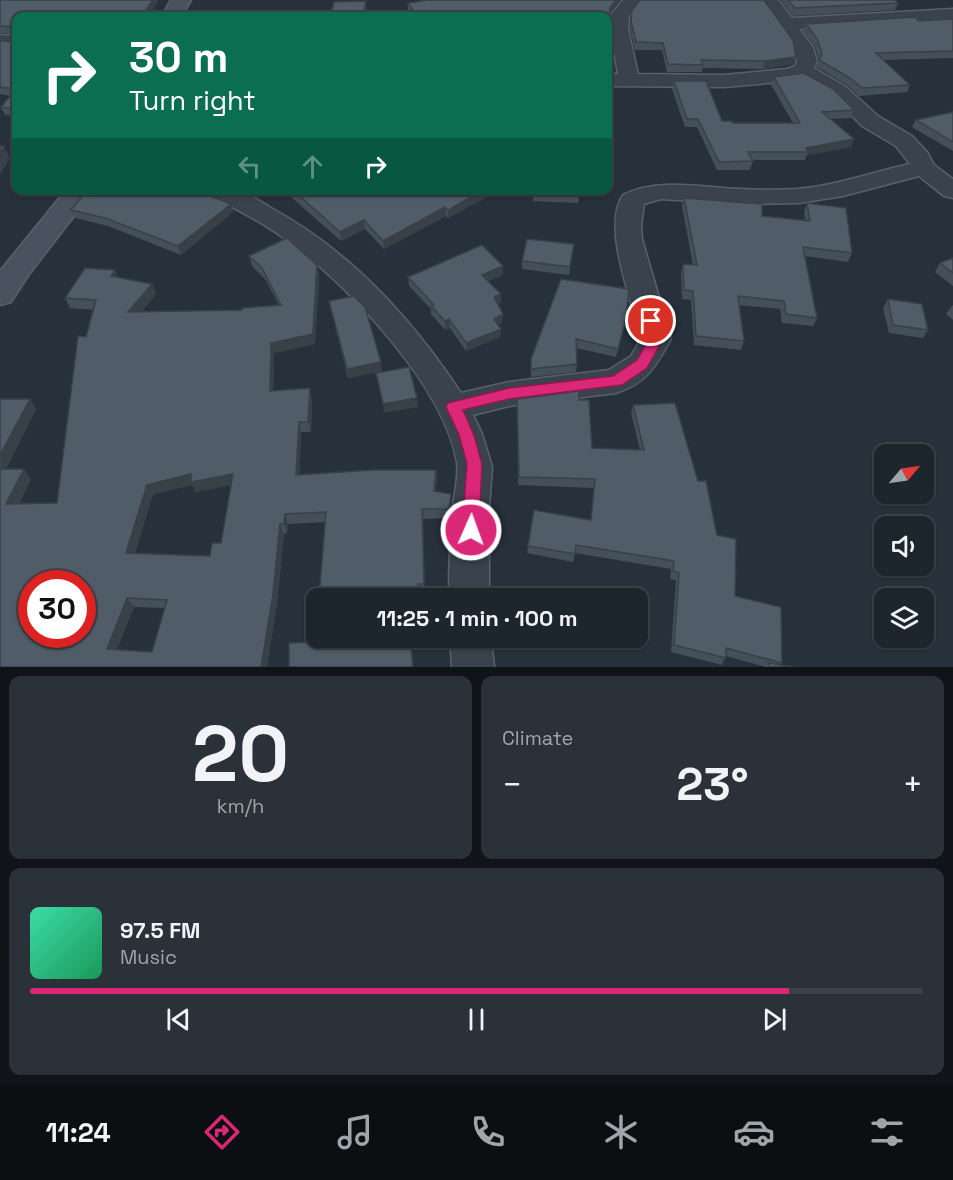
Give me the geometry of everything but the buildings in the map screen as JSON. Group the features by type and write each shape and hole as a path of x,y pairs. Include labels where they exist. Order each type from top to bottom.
{"street":[{"path":"629,80 619,29 620,15 633,0"},
{"path":"612,80 724,81 791,75 803,69 807,62 803,47 789,24 769,0"},
{"path":"937,0 953,14"},
{"path":"789,24 953,14"},
{"path":"803,69 839,91 870,121 904,141 919,157 923,168 953,191"},
{"path":"454,407 509,394 616,381 642,364 656,339 647,302 631,254 626,215 632,200 644,194 661,192 743,197 799,196 843,189 881,177 923,168"},
{"path":"0,294 19,266 77,195"},
{"path":"227,195 273,219 313,246 352,282 406,340 454,407 466,435 474,464 469,588"},
{"path":"471,648 472,667"}],"route":[{"path":"471,530 474,464 466,435 454,407 509,394 616,381 642,364 656,339 651,321"}]}
